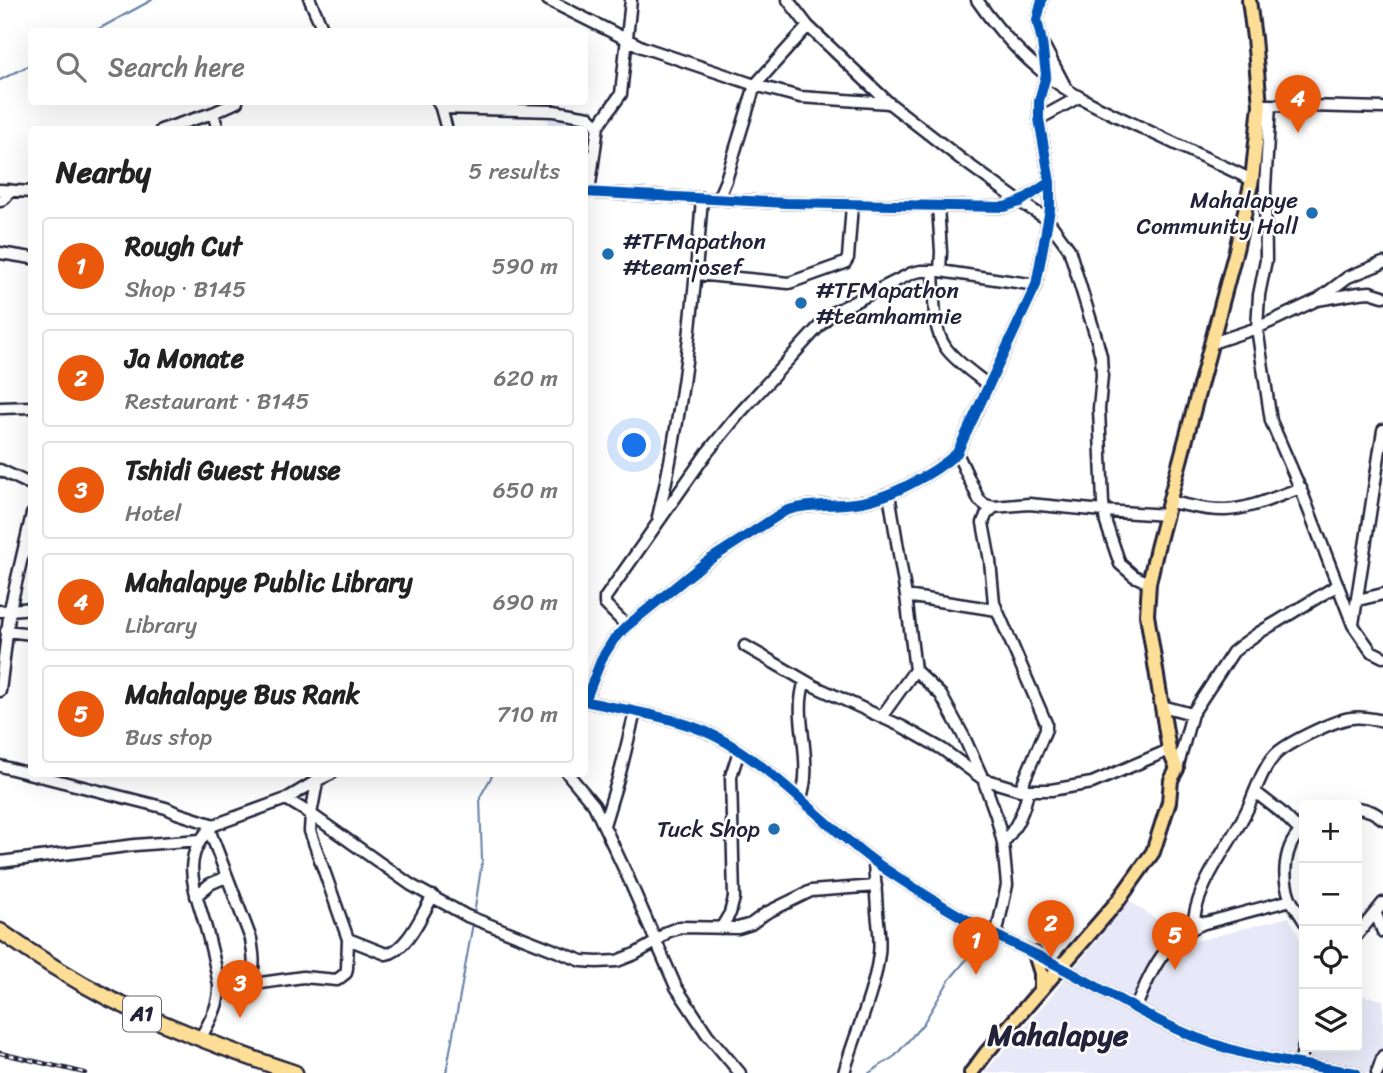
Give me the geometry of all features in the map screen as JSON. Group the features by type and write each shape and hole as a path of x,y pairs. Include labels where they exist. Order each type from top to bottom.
{"highway":[{"name":"A1","path":"0,932 108,998 200,1039 295,1073"},
{"name":"A1","path":"0,943 105,1005 153,1029 242,1066 266,1073"}],"main road":[{"path":"971,1073 1125,890 1153,852 1169,802 1171,780 1177,769 1169,750 1147,615 1149,583 1236,250 1265,105 1249,0"},
{"path":"1035,954 1041,973 1041,990"}],"street":[{"path":"310,0 322,28"},
{"path":"548,0 642,47 755,85 800,97 889,103"},
{"path":"588,186 598,126 621,94 631,0"},
{"path":"788,0 808,26 889,103 961,159 1047,219 1069,249 1101,356 1099,409 1106,523 1120,564 1134,576 1149,583"},
{"path":"976,0 1009,41 1046,75 1066,89 1252,180"},
{"path":"588,693 602,658 614,639 706,562 785,511 796,507 858,503 890,494 934,470 957,453 1036,285 1040,271 1051,198 1039,119 1039,101 1046,75 1037,20 1042,0"},
{"path":"718,199 755,85 808,26"},
{"path":"1042,42 1066,89"},
{"path":"1039,119 1079,97"},
{"path":"173,126 230,105"},
{"path":"446,126 440,105 554,106 589,117 598,126"},
{"path":"1383,108 1265,105 1266,260 1259,295 1257,328 1271,421 1301,488 1353,625 1371,651 1383,657"},
{"path":"213,113 217,126"},
{"path":"588,192 852,205 1004,207 1020,202 1050,182"},
{"path":"0,201 5,198 4,190 28,191"},
{"path":"656,524 680,410 702,198"},
{"path":"696,274 789,283 845,263 848,258 852,205"},
{"path":"938,206 941,252 937,271 936,324 947,351 988,385"},
{"path":"0,253 28,257"},
{"path":"1212,342 1257,328 1317,300 1348,277 1383,263"},
{"path":"627,626 605,604 605,598 706,454 738,415 834,312 912,272 937,271 1036,285"},
{"path":"1317,300 1370,292 1383,296"},
{"path":"0,408 28,407"},
{"path":"1353,625 1380,474 1383,430"},
{"path":"957,453 979,500 994,507 1029,504 1104,511 1227,510 1242,508 1301,488"},
{"path":"0,470 28,483"},
{"path":"890,494 915,670 941,695 964,737 996,814 1003,844 1007,885 996,936"},
{"path":"994,507 983,523 992,592 997,610 1046,723 1024,790 1026,801 1014,831 1003,844"},
{"path":"0,691 6,631 5,610 28,530"},
{"path":"1177,769 1192,715 1231,656 1240,646 1338,585"},
{"path":"1358,600 1383,594"},
{"path":"906,596 997,610"},
{"path":"5,610 28,608"},
{"path":"6,631 28,634"},
{"path":"745,646 805,681 882,716 942,750 983,779 1024,790 1051,790 1092,783 1169,750"},
{"path":"882,716 915,670"},
{"path":"801,800 805,777 800,703 805,681"},
{"path":"588,702 682,723 725,741 759,764 847,841 912,887 996,936 1061,967 1175,1028 1218,1046 1257,1057 1356,1073"},
{"path":"1163,706 1192,715"},
{"path":"604,825 635,712"},
{"path":"1205,923 1195,921 1194,918 1207,881 1247,810 1270,761 1288,745 1349,718 1383,721"},
{"path":"721,928 730,913 734,898 731,776 739,751"},
{"path":"0,766 28,773"},
{"path":"43,777 166,808 212,827"},
{"path":"200,1039 220,996 204,920 194,890 192,865 195,847 212,827 286,799 318,777"},
{"path":"219,985 240,986 303,977 337,980 345,973 348,939 310,831 318,777"},
{"path":"571,777 589,798 604,825 676,987 707,1034 740,1073"},
{"path":"1255,792 1299,827"},
{"path":"286,799 411,885 467,916 582,961 617,961 635,954 667,932 680,927 738,928 751,924 766,913 811,891 876,886"},
{"path":"1362,808 1383,819"},
{"path":"212,827 226,877 251,939 253,972 240,986"},
{"path":"1299,834 1286,860 1285,876 1291,900 1299,914"},
{"path":"0,862 135,845 200,840"},
{"path":"844,1073 872,990 879,957 874,862"},
{"path":"196,897 210,884 226,877"},
{"path":"348,939 386,954 392,953 406,942 433,897"},
{"path":"1136,1007 1163,953 1185,932 1205,923 1291,900"},
{"path":"1362,929 1383,903"},
{"path":"1376,914 1383,932"},
{"path":"1300,1063 1303,1052"},
{"path":"1377,1073 1383,1056"}],"shaded area":[{"path":"550,111 589,117 598,126 588,177 588,126 548,126"},
{"path":"1130,901 1189,943 1289,917 1299,936 1299,1052 1362,1052 1362,995 1383,1000 1383,1073 984,1073"}],"waterway":[{"path":"100,28 152,0"},
{"path":"0,80 28,66"},
{"path":"474,915 482,861 480,797 491,777"},
{"path":"446,1073 473,923"},
{"path":"869,1073 895,1056 923,1024 950,979 983,940"}],"railway":[{"path":"0,1053 85,1073"}],"cycle path":[{"path":"588,192 786,203 1004,207 1020,202 1050,182 1039,119 1039,101 1046,75 1037,20 1042,0"},
{"path":"588,693 602,658 614,639 706,562 785,511 855,503 881,497 923,477 957,453 1036,285 1050,209 1050,182"},
{"path":"588,702 675,721 726,742 769,772 847,840 888,871 969,921 1160,1021 1200,1039 1237,1051 1356,1073"}],"place":[{"name":"Mahalapye Public Library","path":"1298,133"},
{"name":"Mahalapye Community Hall","path":"1312,213"},
{"name":"#TFMapathon #teamjosef","path":"608,254"},
{"name":"#TFMapathon #teamhammie","path":"801,303"},
{"name":"Tuck Shop","path":"774,829"},
{"name":"Ja Monate","path":"1051,958"},
{"name":"Mahalapye Bus Rank","path":"1175,970"},
{"name":"Rough Cut","path":"976,975"},
{"name":"Tshidi Guest House","path":"240,1018"}],"district":[{"name":"Mahalapye","path":"1058,1035"}]}
